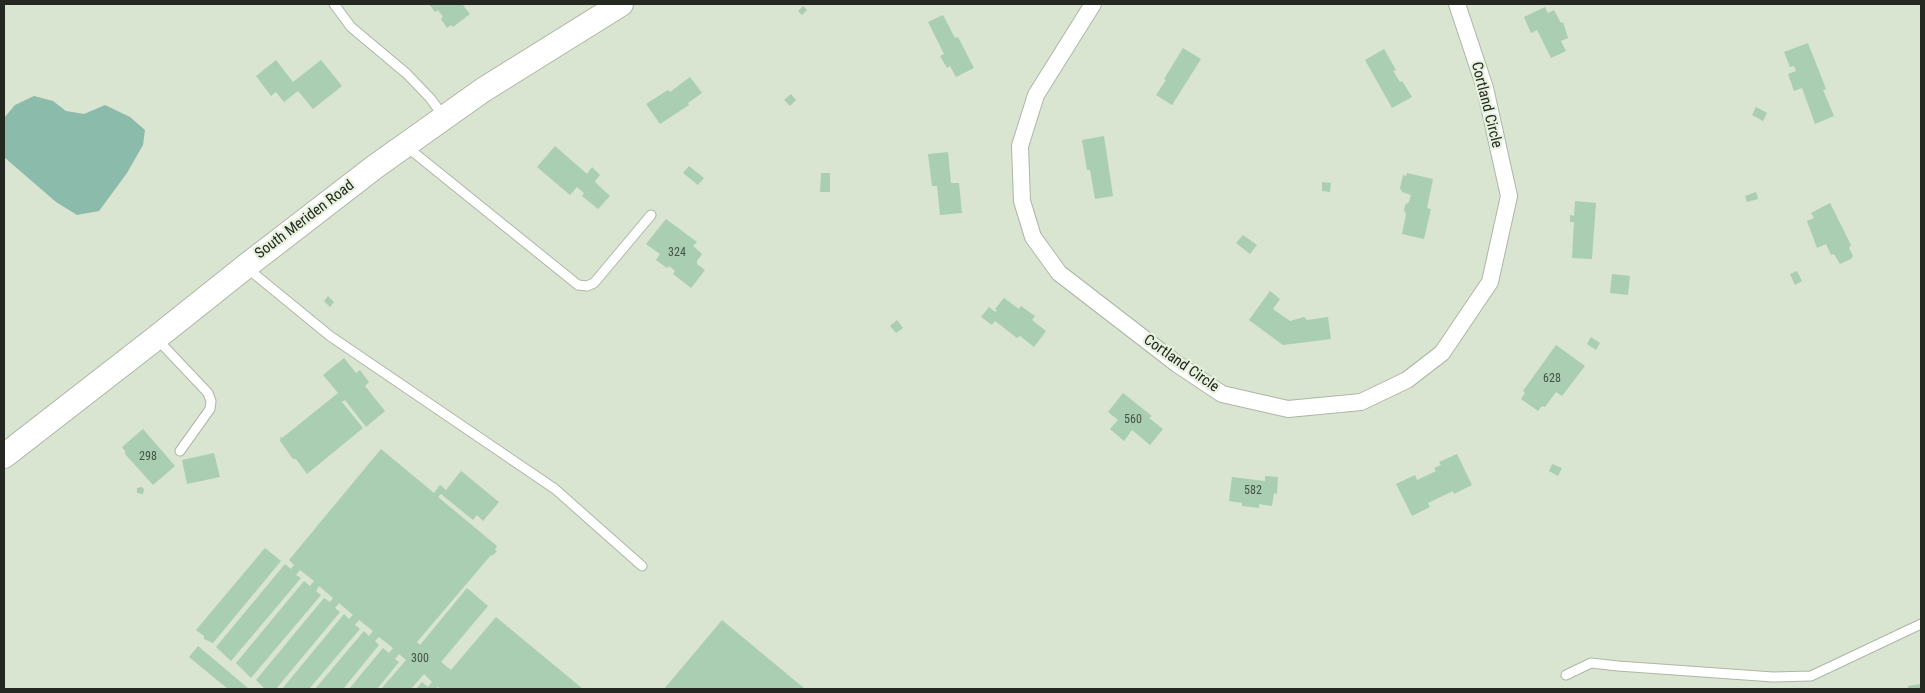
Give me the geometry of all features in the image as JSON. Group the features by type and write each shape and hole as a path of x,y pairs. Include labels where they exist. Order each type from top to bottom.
{"main road":[{"name":"South Meriden Road","path":"4,456 245,266 405,145 523,64 620,4"}],"street":[{"name":"Cortland Circle","path":"1093,4 1036,95 1020,146 1022,201 1034,237 1059,273 1177,364 1222,394 1288,409 1361,402 1407,380 1442,353 1490,282 1509,196 1484,88 1457,4"}],"lane":[{"path":"334,4 351,27 407,74 430,98 444,117"},
{"path":"405,145 578,285 587,286 594,283 651,215"},
{"path":"245,266 330,336 555,489 642,566"},
{"path":"156,338 208,393 211,401 210,409 180,451"},
{"path":"1566,675 1591,663 1773,677 1811,676 1921,624"}],"shaded area":[{"path":"34,96 53,101 66,111 84,114 105,105 130,117 145,130 143,145 127,173 99,211 77,215 56,202 4,157 4,118 15,105"}],"building":[{"path":"429,4 462,4 470,14 453,27 451,25 447,28 438,10 435,12"},
{"path":"803,6 807,10 802,15 798,11"},
{"path":"1545,7 1548,13 1554,10 1561,23 1563,22 1568,38 1561,41 1566,51 1551,58 1537,30 1531,33 1524,17"},
{"path":"943,15 955,38 958,37 974,68 956,77 950,66 947,68 940,56 944,54 928,22"},
{"path":"1808,43 1826,89 1823,90 1834,116 1815,124 1802,88 1794,91 1788,74 1796,71 1794,66 1790,67 1784,52"},
{"path":"1183,48 1201,59 1172,105 1156,95"},
{"path":"1384,49 1396,70 1393,71 1412,97 1392,108 1365,60"},
{"path":"276,60 293,82 321,60 342,86 313,109 298,91 284,102 276,92 271,96 256,76"},
{"path":"690,77 702,93 688,103 689,105 660,124 646,104 668,90 670,92"},
{"path":"791,94 796,100 790,106 784,100"},
{"path":"1756,107 1767,113 1763,121 1752,115"},
{"path":"1104,136 1113,196 1095,199 1090,170 1087,170 1082,140"},
{"path":"555,146 587,174 592,167 600,175 595,181 610,196 598,209 582,196 584,193 577,187 570,195 537,167"},
{"path":"948,152 951,183 959,183 962,213 940,215 937,186 932,186 928,154"},
{"path":"689,166 704,178 698,185 683,173"},
{"path":"821,173 830,173 830,192 820,192"},
{"path":"1407,173 1433,179 1427,208 1431,209 1424,239 1402,234 1406,214 1404,210 1405,205 1409,202 1411,195 1402,192 1400,188 1403,175 1406,176"},
{"path":"1322,182 1331,183 1330,192 1322,191"},
{"path":"1756,192 1758,199 1747,202 1745,196"},
{"path":"1575,201 1596,203 1592,259 1572,258 1574,222 1570,222 1570,215 1574,216"},
{"path":"1830,203 1851,245 1849,248 1853,256 1851,259 1840,264 1834,254 1831,255 1826,244 1817,248 1807,221 1814,218 1811,213"},
{"path":"666,219 697,242 693,246 702,254 697,264 705,270 691,288 673,274 675,271 669,266 667,268 656,260 660,254 646,244"},
{"path":"1243,235 1257,245 1250,254 1236,243"},
{"path":"1797,271 1802,281 1795,285 1790,274"},
{"path":"1612,274 1630,276 1628,295 1610,293"},
{"path":"1270,291 1280,299 1273,309 1290,321 1304,317 1307,320 1328,317 1331,339 1283,345 1249,320"},
{"path":"328,296 334,302 330,307 324,301"},
{"path":"1004,298 1019,309 1021,306 1035,316 1032,320 1046,331 1034,347 1020,336 1017,338 995,321 992,325 981,317 989,307 995,312 997,310 995,309"},
{"path":"897,320 903,328 896,333 890,326"},
{"path":"1591,337 1600,343 1596,350 1587,344"},
{"path":"1556,345 1585,366 1562,396 1556,392 1545,407 1542,406 1538,411 1521,399 1525,393 1523,391"},
{"path":"344,358 356,373 360,370 369,382 365,386 385,411 366,427 345,400 342,402 363,428 307,474 280,441 281,436 282,438 338,393 323,375"},
{"path":"1123,393 1152,416 1149,418 1163,429 1150,445 1132,430 1124,441 1110,429 1118,420 1108,412"},
{"path":"143,429 175,466 153,485 125,454 122,447"},
{"path":"381,449 434,493 440,485 446,490 461,471 499,502 483,521 477,515 473,520 441,494 438,497 497,546 495,550 497,551 491,555 417,642 420,645 467,588 488,606 441,662 451,670 496,617 583,689 441,689 438,687 435,689 416,689 422,682 428,687 432,682 424,674 411,689 381,689 406,660 399,654 395,659 399,662 377,689 349,689 383,648 389,653 393,648 379,637 375,641 379,645 343,689 315,689 364,631 369,636 373,631 359,620 355,625 360,629 309,689 282,689 344,614 349,619 353,615 339,603 335,608 340,612 276,689 265,689 256,680 324,598 330,602 333,598 319,586 316,591 321,595 251,678 236,663 304,581 310,586 314,581 300,570 296,575 301,578 231,661 216,647 285,564 291,569 294,565 289,560"},
{"path":"214,453 220,477 187,484 182,460"},
{"path":"1457,454 1472,485 1454,494 1453,491 1428,503 1430,507 1412,516 1396,484 1415,475 1417,480 1436,471 1434,468 1441,465 1439,462"},
{"path":"1552,464 1562,468 1558,476 1549,471"},
{"path":"1265,476 1278,477 1277,494 1274,493 1272,506 1259,504 1259,508 1242,506 1242,503 1229,501 1232,477 1265,481"},
{"path":"142,487 144,489 143,494 137,493 137,488"},
{"path":"265,548 281,561 213,643 204,639 204,636 196,630"},
{"path":"722,620 805,689 664,689"},
{"path":"198,646 249,689 228,689 189,657"},
{"path":"1921,684 1921,689 1908,689 1908,686"}]}
